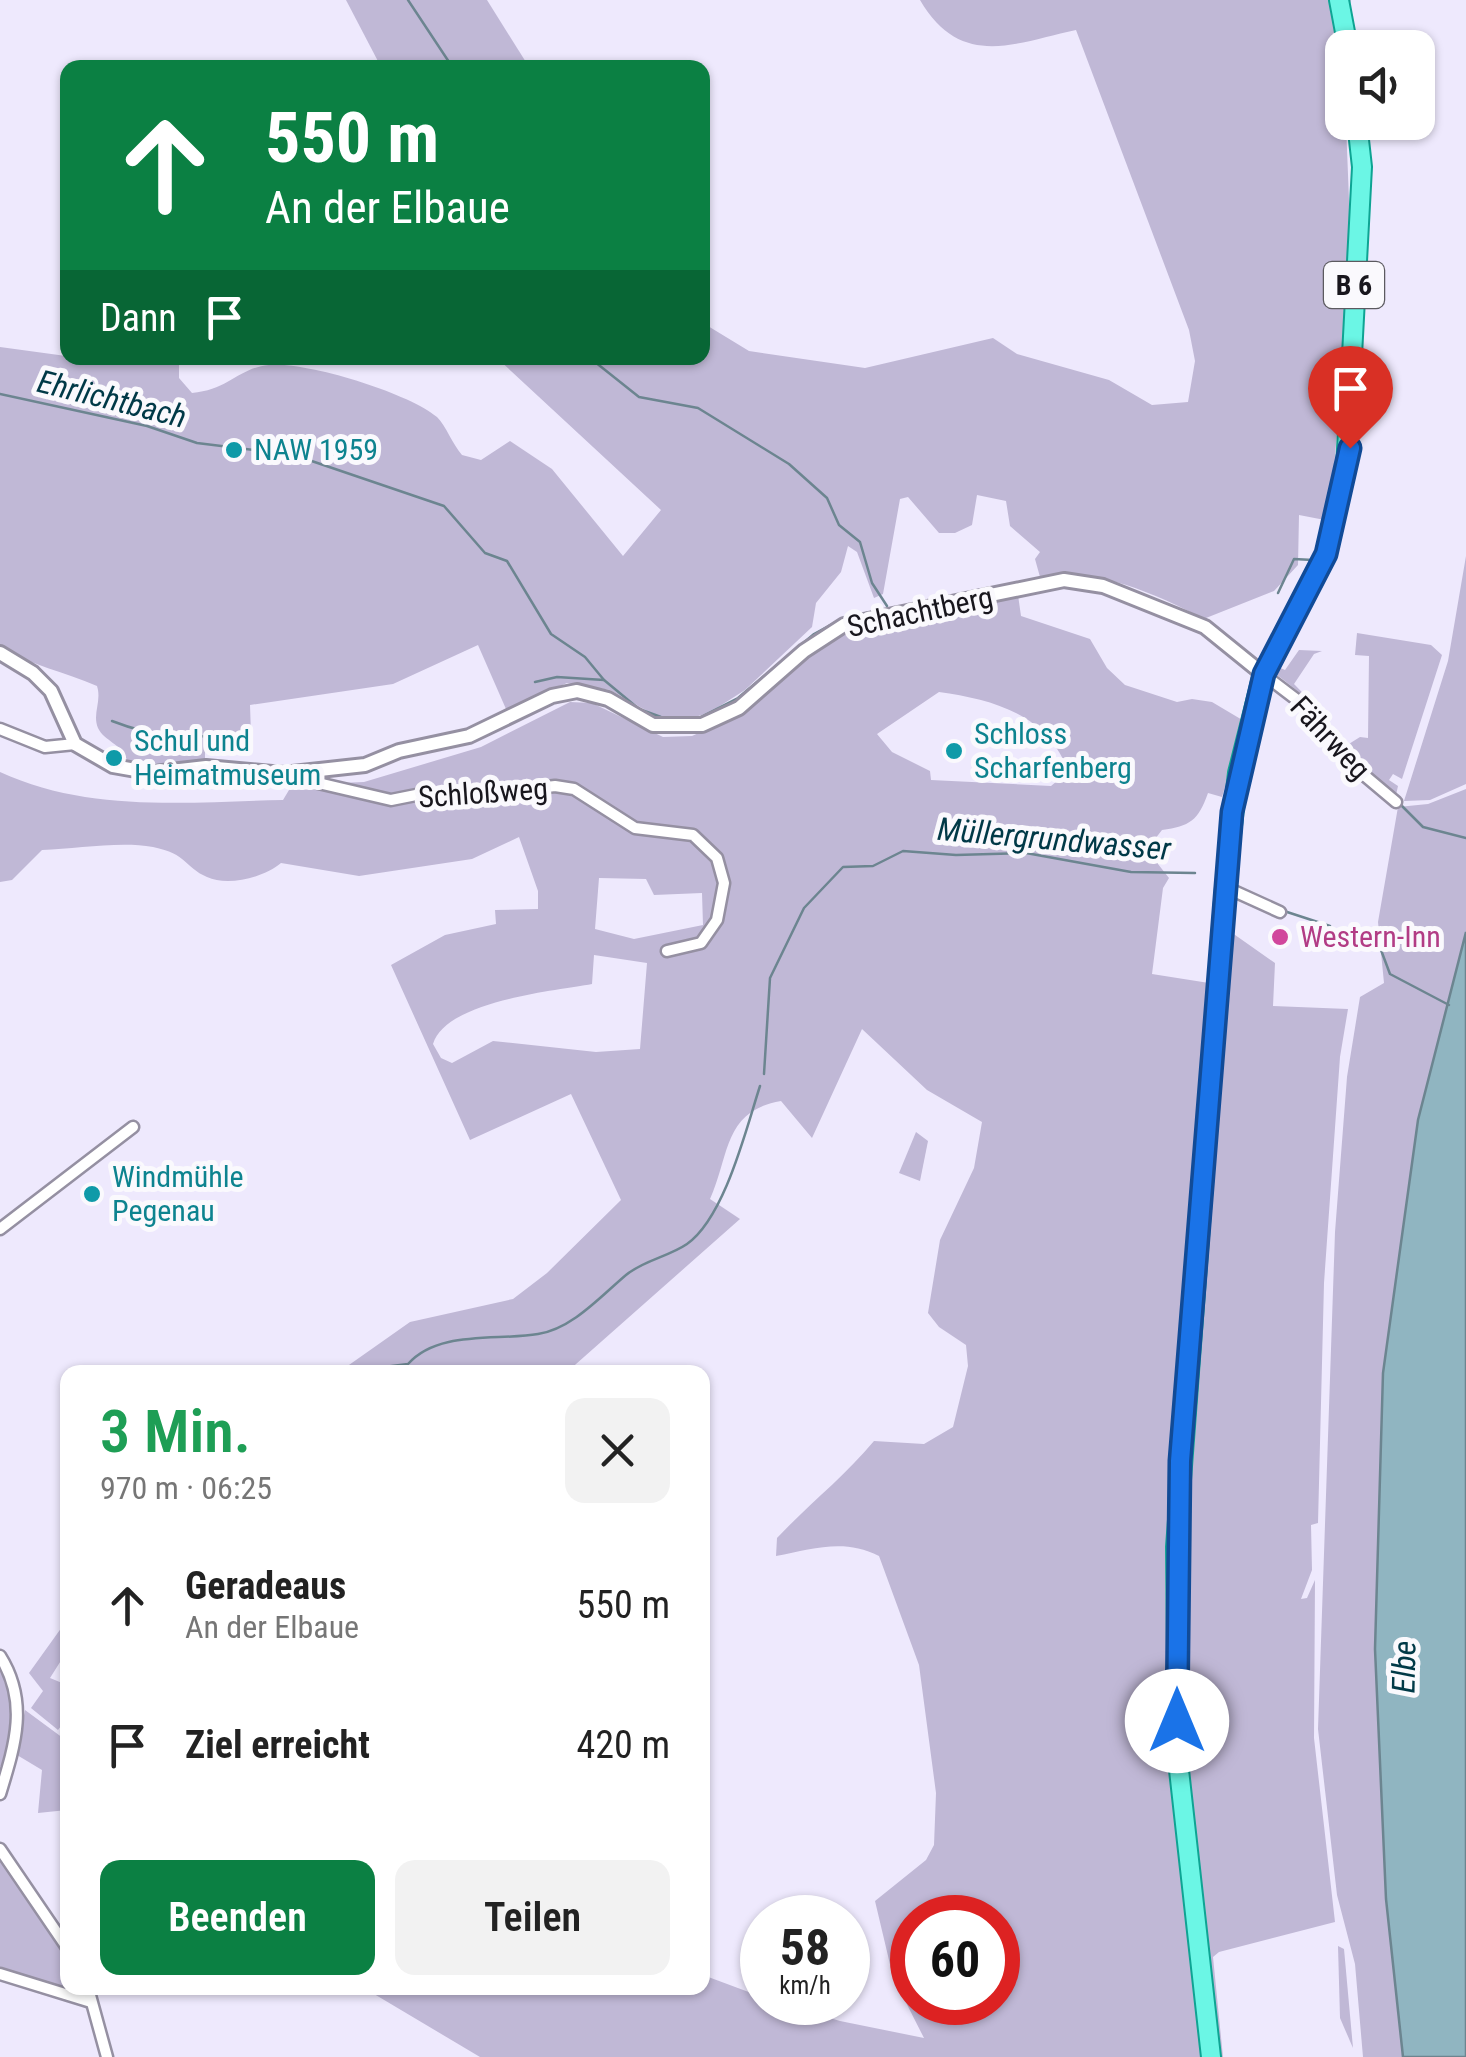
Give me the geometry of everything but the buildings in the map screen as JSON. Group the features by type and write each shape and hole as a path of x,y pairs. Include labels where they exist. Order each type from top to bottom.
{"main road":[{"path":"1339,0 1345,30"},
{"name":"B 6","path":"1211,2057 1178,1761 1176,1547 1225,888 1238,773 1265,669 1326,554 1350,448 1362,167 1359,140"}],"street":[{"name":"Schachtberg","path":"75,744 124,770 153,774 206,767 284,774 364,765 399,751 469,736 552,696 576,691 608,699 654,725 702,725 738,708 804,650 844,625 1064,580 1103,586 1205,627 1265,669"},
{"path":"0,653 34,672 51,692 75,744 45,747 0,729"},
{"name":"Fährweg","path":"1265,669 1309,708 1338,750 1396,802"},
{"name":"Schloßweg","path":"284,774 390,800 426,793 471,796 555,786 574,790 635,828 693,835 710,848 722,870 721,904 712,933 701,943 667,951"},
{"path":"1225,888 1280,912"},
{"path":"0,1229 132,1127"},
{"path":"0,1656 19,1696 0,1794"},
{"path":"0,1849 60,1937"},
{"path":"0,1974 60,1993"},
{"path":"68,1995 90,2002"},
{"path":"89,1995 107,2057"}],"shaded area":[{"path":"346,0 487,0 525,60 377,60"},
{"path":"920,0 1351,0 1345,30 1325,30 1325,140 1347,140 1351,252 1330,521 1299,515 1298,565 1274,591 1206,618 1218,627 1156,596 1107,579 1060,574 1040,577 1035,559 1040,552 1010,526 1006,501 977,495 972,525 955,533 939,533 908,497 900,499 883,594 874,598 857,552 848,546 841,572 816,603 812,627 745,690 709,713 684,720 658,717 610,690 567,683 506,709 478,645 393,684 250,705 251,734 205,736 205,762 161,764 127,760 101,732 96,718 97,686 0,648 0,347 60,355 60,365 179,365 179,378 192,393 215,388 249,370 269,365 307,368 356,380 404,398 437,417 462,455 481,460 510,441 552,469 623,556 661,510 505,365 710,365 710,327 749,351 865,368 993,338 1017,354 1109,380 1152,405 1188,402 1195,361 1189,330 1076,30 1011,45 971,44 936,22"},
{"path":"1466,556 1466,784 1430,800 1404,801 1448,661"},
{"path":"1018,595 1021,616 1090,639 1107,668 1125,685 1177,702 1212,702 1244,721 1222,797 1208,793 1192,820 1162,830 1155,839 1158,864 1169,878 1163,888 1152,974 1209,983 1170,1578 1206,2057 480,2057 376,1995 710,1995 710,1978 740,1989 740,2025 860,2025 924,2038 917,2025 1020,2025 1020,1895 890,1895 890,1964 875,1901 926,1860 934,1845 936,1793 919,1665 879,1556 841,1546 776,1556 777,1538 874,1441 924,1444 953,1427 968,1366 966,1345 939,1327 928,1313 940,1240 974,1168 982,1122 927,1090 862,1029 812,1138 781,1101 748,1114 731,1137 710,1199 740,1219 575,1365 349,1365 410,1322 513,1299 547,1273 621,1200 571,1094 470,1140 391,965 445,935 496,924 495,910 538,909 538,891 519,837 472,859 359,876 281,863 235,881 207,877 173,853 153,847 112,845 42,850 12,880 0,882 0,772 68,794 104,799 175,803 283,800 292,785 364,782 481,747 570,702 592,703 663,737 692,736 725,721 842,631","holes":["939,692 1011,711 1041,731 1064,761 1063,776 1051,786 931,780 930,771 892,752 877,734","599,878 646,879 654,895 702,893 703,925 634,939 595,929","594,955 647,963 640,1049 596,1052 493,1041 452,1063 441,1058 433,1044 442,1029 479,1008 592,984"]},
{"path":"1357,633 1431,645 1442,655 1402,779 1393,774 1389,780 1398,786 1396,795 1371,777 1345,746 1360,737 1368,738 1369,656 1355,655"},
{"path":"1299,650 1322,651 1314,654 1294,684 1325,716 1333,729 1310,702 1272,671 1276,666 1285,670"},
{"path":"1466,789 1466,932 1418,1120 1383,1373 1375,1649 1386,1899 1403,2057 1363,2057 1355,1964 1337,1895 1318,1729 1335,1232 1347,1077 1360,997 1384,983 1378,922 1398,807 1428,804"},
{"path":"1228,930 1275,963 1273,1006 1348,1009 1340,1057 1324,1283 1318,1523 1311,1525 1312,1570 1301,1599 1307,1598 1315,1580 1314,1738 1335,1922 1219,1952 1213,1957 1223,2057 1216,2057 1187,1816 1182,1524"},
{"path":"916,1132 928,1141 920,1181 899,1173"},
{"path":"60,1630 60,1662 50,1678 60,1682 58,1730 31,1708 43,1691 29,1673"},
{"path":"0,1665 16,1715 3,1768 0,1766"},
{"path":"25,1710 60,1736 60,1811 38,1813 42,1770 17,1755"},
{"path":"0,1855 60,1945 60,1986 0,1967"},
{"path":"1338,1946 1344,1949 1353,2048 1340,2018"}],"water":[{"name":"Elbe","path":"1466,932 1466,2057 1403,2057 1386,1899 1375,1649 1383,1373 1418,1120"}],"waterway":[{"path":"408,0 448,60"},
{"path":"599,365 639,397 698,408 789,464 827,498 839,525 860,542 872,583 887,606"},
{"name":"Ehrlichtbach","path":"0,394 147,426 197,443 294,455 444,506 485,553 507,561 551,634 585,657 604,680"},
{"path":"1278,593 1294,559 1313,560"},
{"path":"535,682 557,677 604,680 639,709 661,717 697,719 738,698 814,634 845,617 915,604"},
{"path":"112,721 166,735 251,734"},
{"path":"1401,805 1423,827 1466,838"},
{"name":"Müllergrundwasser","path":"764,1074 770,978 804,908 843,867 873,866 903,851 956,855 1026,853 1131,872 1195,873"},
{"name":"Müllergrundwasser","path":"1284,911 1330,926"},
{"name":"Müllergrundwasser","path":"1381,950 1390,974 1449,1005"},
{"name":"Müllergrundwasser","path":"400,1365 451,1341 538,1334 563,1326 633,1270 687,1244 700,1231 723,1193 760,1086"}],"place":[{"name":"NAW 1959","path":"234,450"},
{"name":"Schloss Scharfenberg","path":"954,751"},
{"name":"Schul und Heimatmuseum","path":"114,758"},
{"name":"Western-Inn","path":"1280,937"},
{"name":"Windmühle Pegenau","path":"92,1194"}],"route":[{"path":"1177,1721 1176,1547 1180,1461 1232,812 1264,674 1326,554 1350,448"}]}
